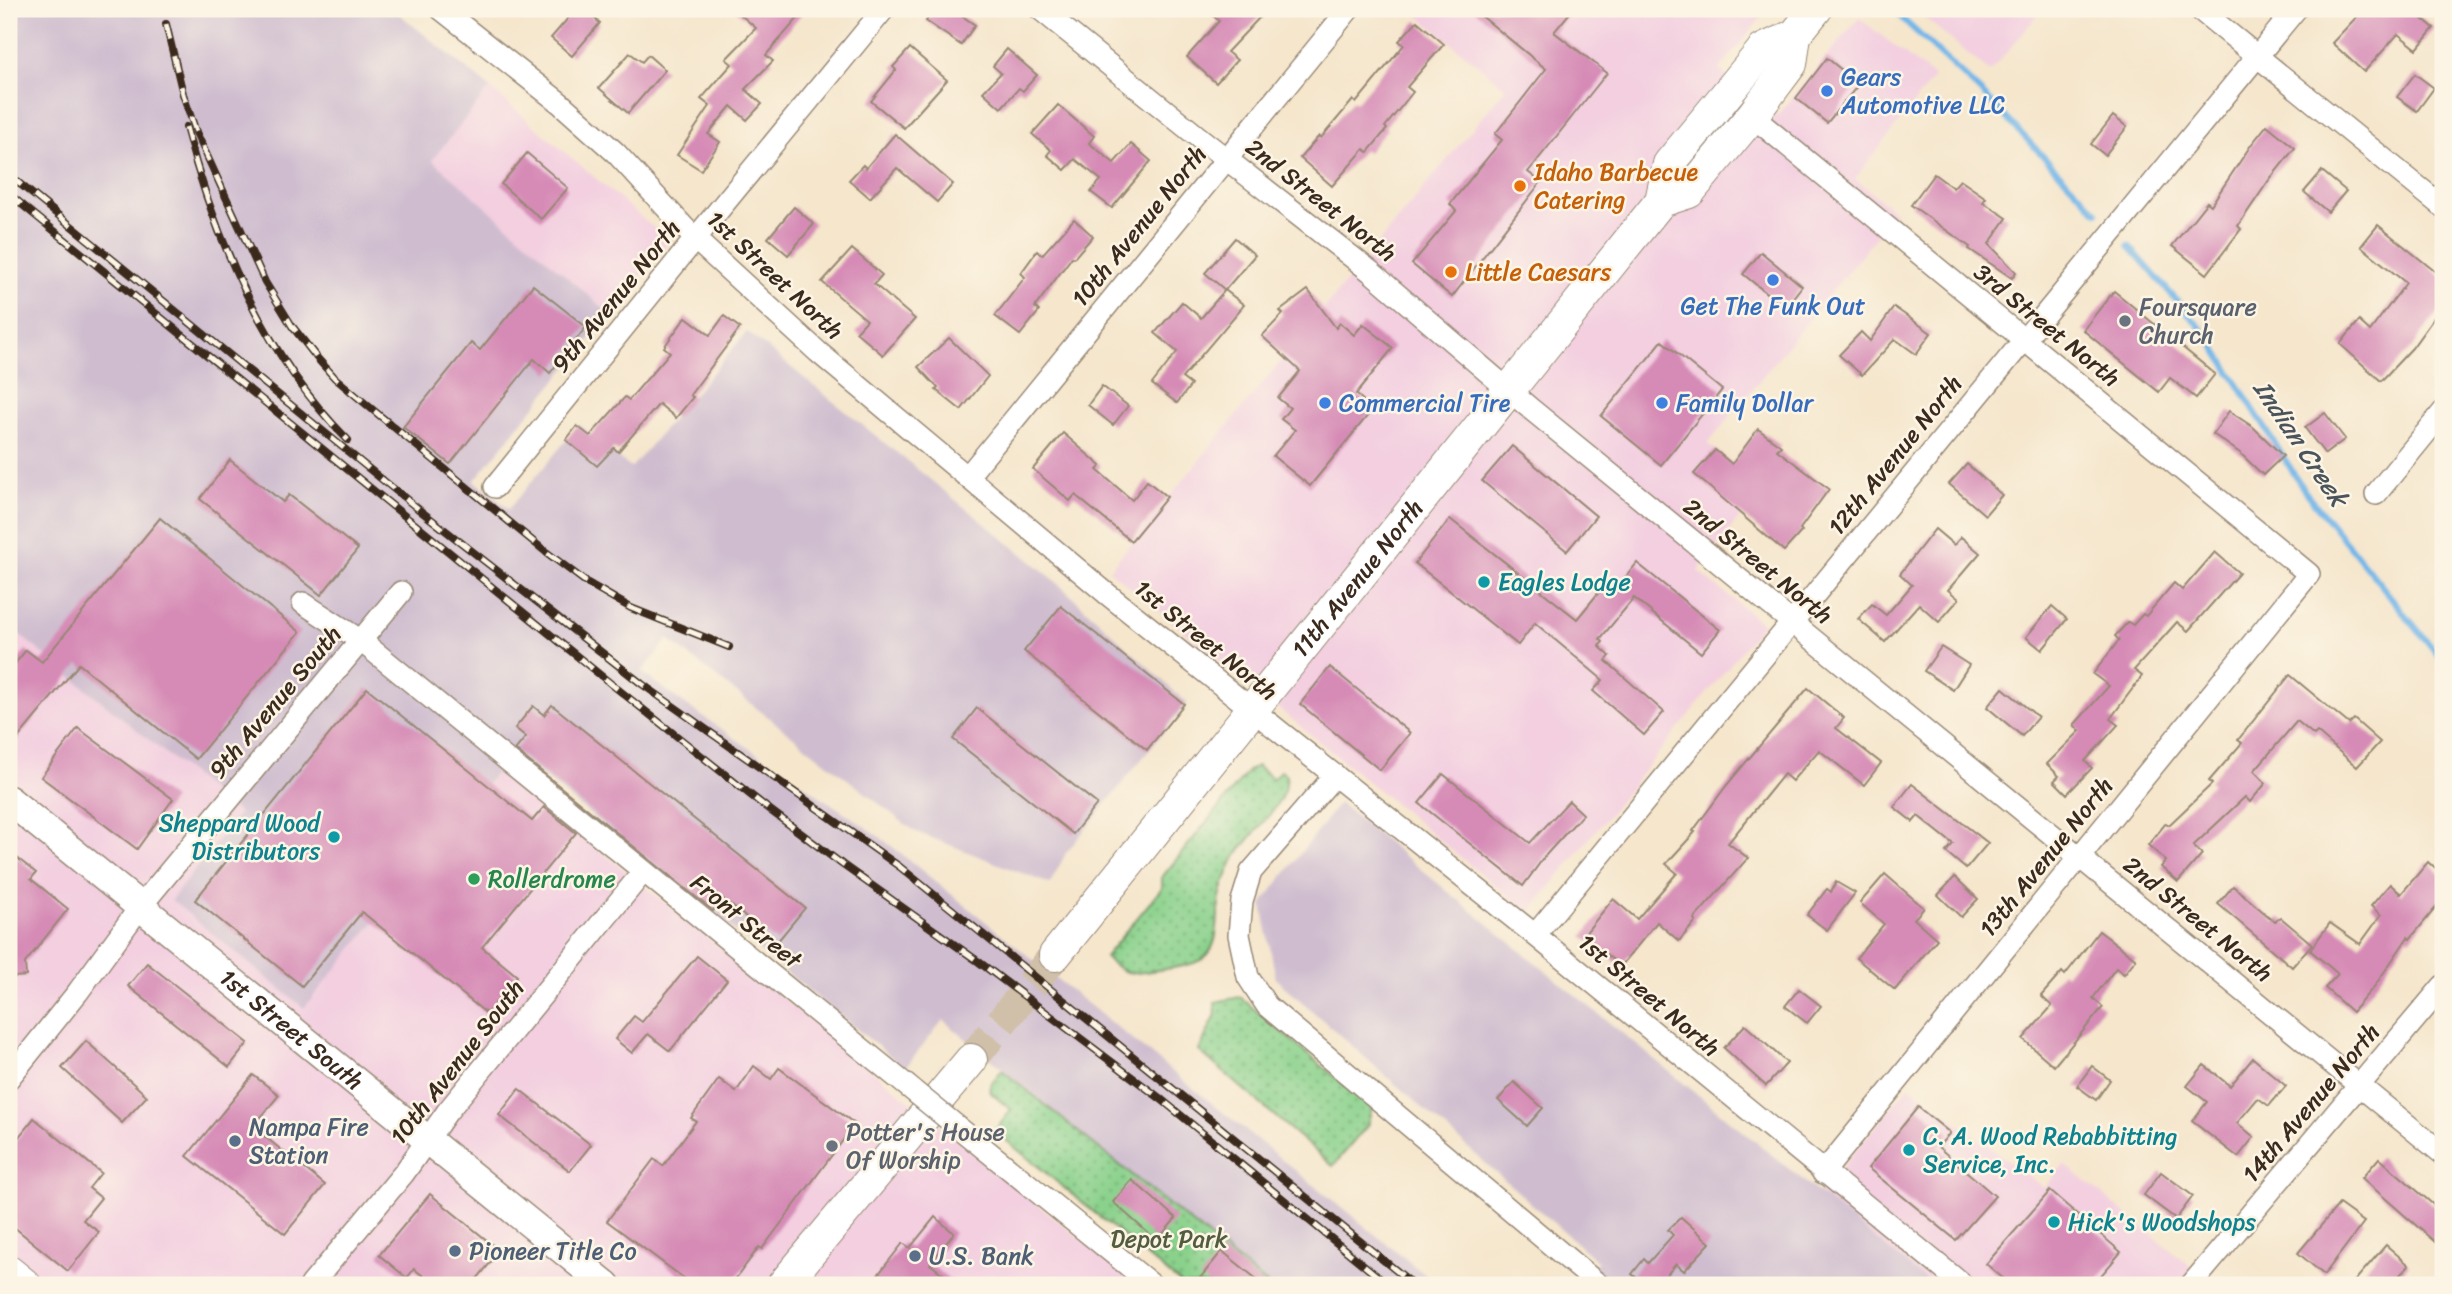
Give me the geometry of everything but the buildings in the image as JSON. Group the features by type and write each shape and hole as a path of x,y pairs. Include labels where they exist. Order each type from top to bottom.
{"main road":[{"name":"11th Avenue North","path":"1055,955 1661,201 1669,164 1763,50 1795,35 1816,9"},
{"name":"11th Avenue North","path":"1661,201 1689,191 1752,116 1791,64 1795,35"},
{"path":"783,1285 971,1060"},
{"path":"9,1272 25,1285"}],"street":[{"name":"1st Street North","path":"441,9 561,103 616,153 695,239 818,352 1106,593 1535,935 1963,1285"},
{"name":"9th Avenue North","path":"495,487 884,9"},
{"name":"2nd Street North","path":"1040,9 1370,271 1508,390 2443,1154"},
{"name":"10th Avenue North","path":"968,476 1349,9"},
{"path":"2199,9 2443,207"},
{"name":"12th Avenue North","path":"1535,935 2296,9"},
{"name":"3rd Street North","path":"1752,116 2309,574"},
{"path":"2376,494 2443,412"},
{"name":"13th Avenue North","path":"1823,1173 2309,574"},
{"name":"9th Avenue South","path":"9,1078 78,992 140,907 401,592"},
{"name":"Front Street","path":"303,603 360,640 1152,1285"},
{"path":"1335,775 1251,872 1241,901 1239,935 1248,977 1267,1006 1599,1285"},
{"name":"1st Street South","path":"9,800 606,1285"},
{"name":"10th Avenue South","path":"311,1285 404,1173 447,1112 643,872"},
{"name":"14th Avenue North","path":"2191,1285 2443,986"}],"shaded area":[{"path":"9,9 393,9 490,88 432,160 610,314 474,481 509,509 579,425 631,468 747,332 1051,577 1187,703 1066,853 1050,884 914,831 668,639 642,672 680,701 880,837 1438,1285 1268,1285 943,1020 905,1068 513,752 304,1008 171,900 239,813 9,626"},
{"path":"1410,9 1768,9 1719,70 1777,116 1859,18 1934,77 1855,179 1896,212 1708,444 1762,488 1698,571 1763,624 1529,913 1109,570 1506,88"},
{"path":"1914,9 2043,9 1990,72"},
{"path":"490,88 669,241 610,314 431,160"},
{"path":"9,626 239,813 303,1008 500,769 1137,1285 9,1285"},
{"path":"1339,803 1932,1285 1579,1285 1598,1262 1276,979 1262,904"},
{"path":"1909,1086 2044,1188 2064,1164 2214,1285 1932,1285 1820,1194"}],"green space":[{"path":"1257,766 1273,779 1281,770 1286,776 1286,786 1275,808 1233,861 1221,892 1213,946 1204,958 1190,964 1136,973 1123,971 1105,957 1162,888 1162,877 1249,770"},
{"path":"1240,997 1372,1108 1367,1126 1333,1166 1199,1051 1216,1014 1215,1002"},
{"name":"Depot Park","path":"1002,1070 1268,1285 1179,1285 1180,1283 995,1131 1011,1110 991,1093 990,1085"}],"waterway":[{"name":"Indian Creek","path":"1892,9 1985,96 2097,212"},
{"name":"Indian Creek","path":"2129,246 2207,335 2306,493 2443,661"}],"tunnel":[{"path":"971,1060 1055,955"}],"railway":[{"path":"166,24 183,94 196,132 265,282 292,326 335,378 586,582 631,608 729,647"},
{"path":"186,127 212,211 247,294 292,372 348,440"},
{"path":"9,175 422,512 642,684 900,867 1414,1285"},
{"path":"9,194 762,804 1161,1099 1388,1285"}],"place":[{"name":"Gears Automotive LLC","path":"1827,91"},
{"name":"Idaho Barbecue Catering","path":"1520,186"},
{"name":"Little Caesars","path":"1451,272"},
{"name":"Get The Funk Out","path":"1773,280"},
{"name":"Foursquare Church","path":"2125,321"},
{"name":"Commercial Tire","path":"1325,403"},
{"name":"Family Dollar","path":"1662,403"},
{"name":"Eagles Lodge","path":"1484,582"},
{"name":"Sheppard Wood Distributors","path":"334,837"},
{"name":"Rollerdrome","path":"474,879"},
{"name":"Nampa Fire Station","path":"235,1141"},
{"name":"Potter's House Of Worship","path":"832,1146"},
{"name":"C. A. Wood Rebabbitting Service, Inc.","path":"1909,1150"},
{"name":"Hick's Woodshops","path":"2054,1222"},
{"name":"Pioneer Title Co","path":"455,1251"},
{"name":"U.S. Bank","path":"915,1256"}]}
